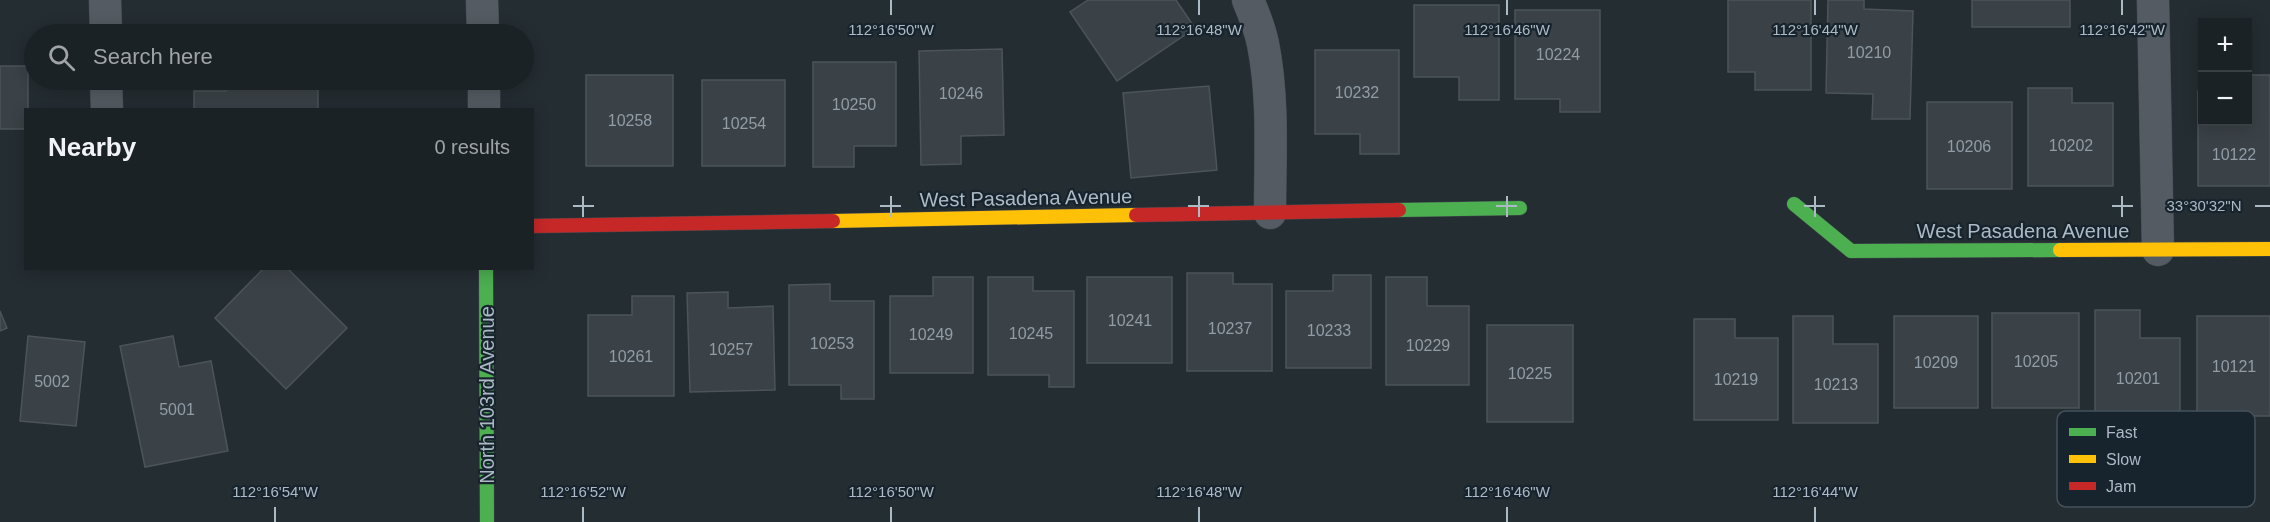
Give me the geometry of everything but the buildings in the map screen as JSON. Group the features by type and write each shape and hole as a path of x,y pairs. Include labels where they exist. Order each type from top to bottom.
{"street":[{"path":"105,0 106,24"},
{"path":"482,0 483,24"},
{"path":"1248,0 1263,43 1268,85 1270,213"},
{"path":"2153,0 2158,250"},
{"path":"106,90 107,108"},
{"path":"484,90 484,108"},
{"name":"West Pasadena Avenue","path":"1794,204 1851,251 2270,249"},
{"name":"West Pasadena Avenue","path":"534,226 1520,208"},
{"name":"North 103rd Avenue","path":"486,270 487,522"}],"traffic: fast":[{"path":"1794,204 1851,251 2060,250"},
{"path":"1399,210 1520,208"},
{"path":"486,270 487,522"}],"traffic: slow":[{"path":"833,221 1136,215"},
{"path":"2060,250 2270,249"}],"traffic: jam":[{"path":"1136,215 1399,210"},
{"path":"534,226 833,221"}]}
